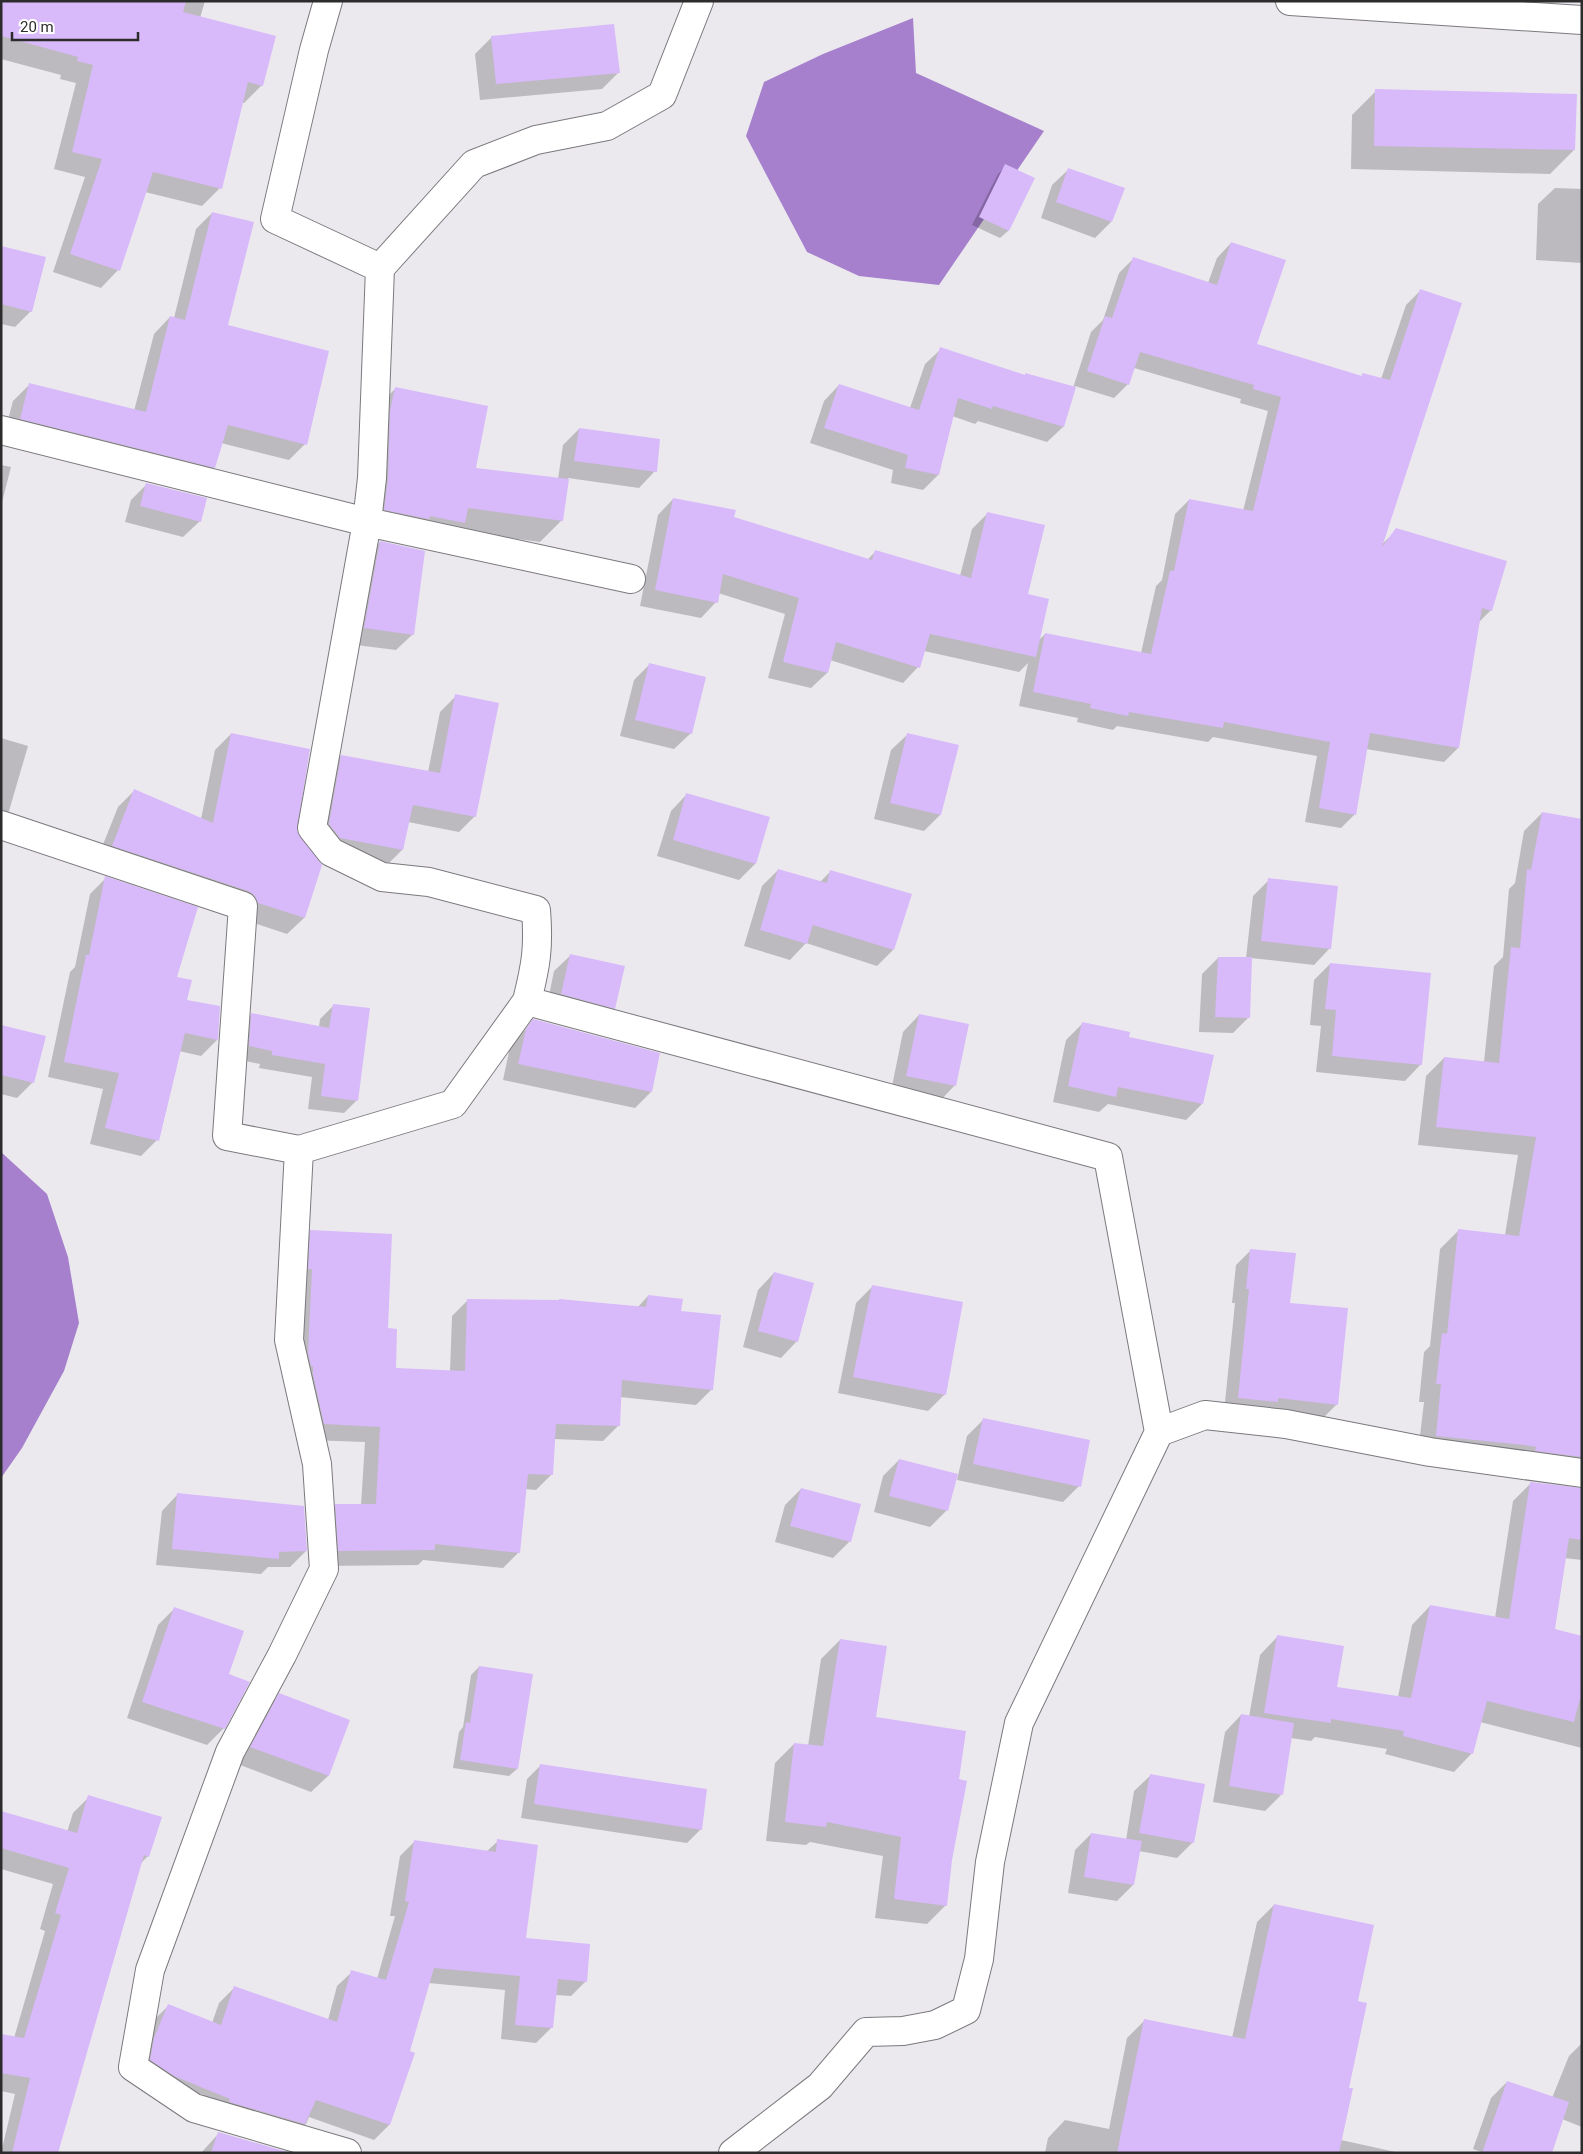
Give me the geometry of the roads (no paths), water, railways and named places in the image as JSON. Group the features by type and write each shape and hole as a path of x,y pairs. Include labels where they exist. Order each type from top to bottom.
{"street":[{"path":"328,1 314,50 275,220 380,268"},
{"path":"1,825 243,906 227,1136 299,1150 453,1104 527,1001 536,963 538,940 536,910 429,882 382,877 331,852 312,828 367,522 372,478 380,268 474,164 536,140 607,126 662,95 699,1"},
{"path":"1290,1 1582,20"},
{"path":"1,430 367,522 631,579"},
{"path":"527,1001 1108,1157 1158,1432 1019,1723 990,1862 979,1959 966,2010 934,2025 903,2031 866,2032 820,2086 733,2153"},
{"path":"299,1150 289,1340 317,1464 324,1569 282,1655 230,1752 150,1970 132,2067 194,2108 347,2153"},
{"path":"1158,1432 1205,1416 1286,1424 1430,1452 1582,1473"}]}
